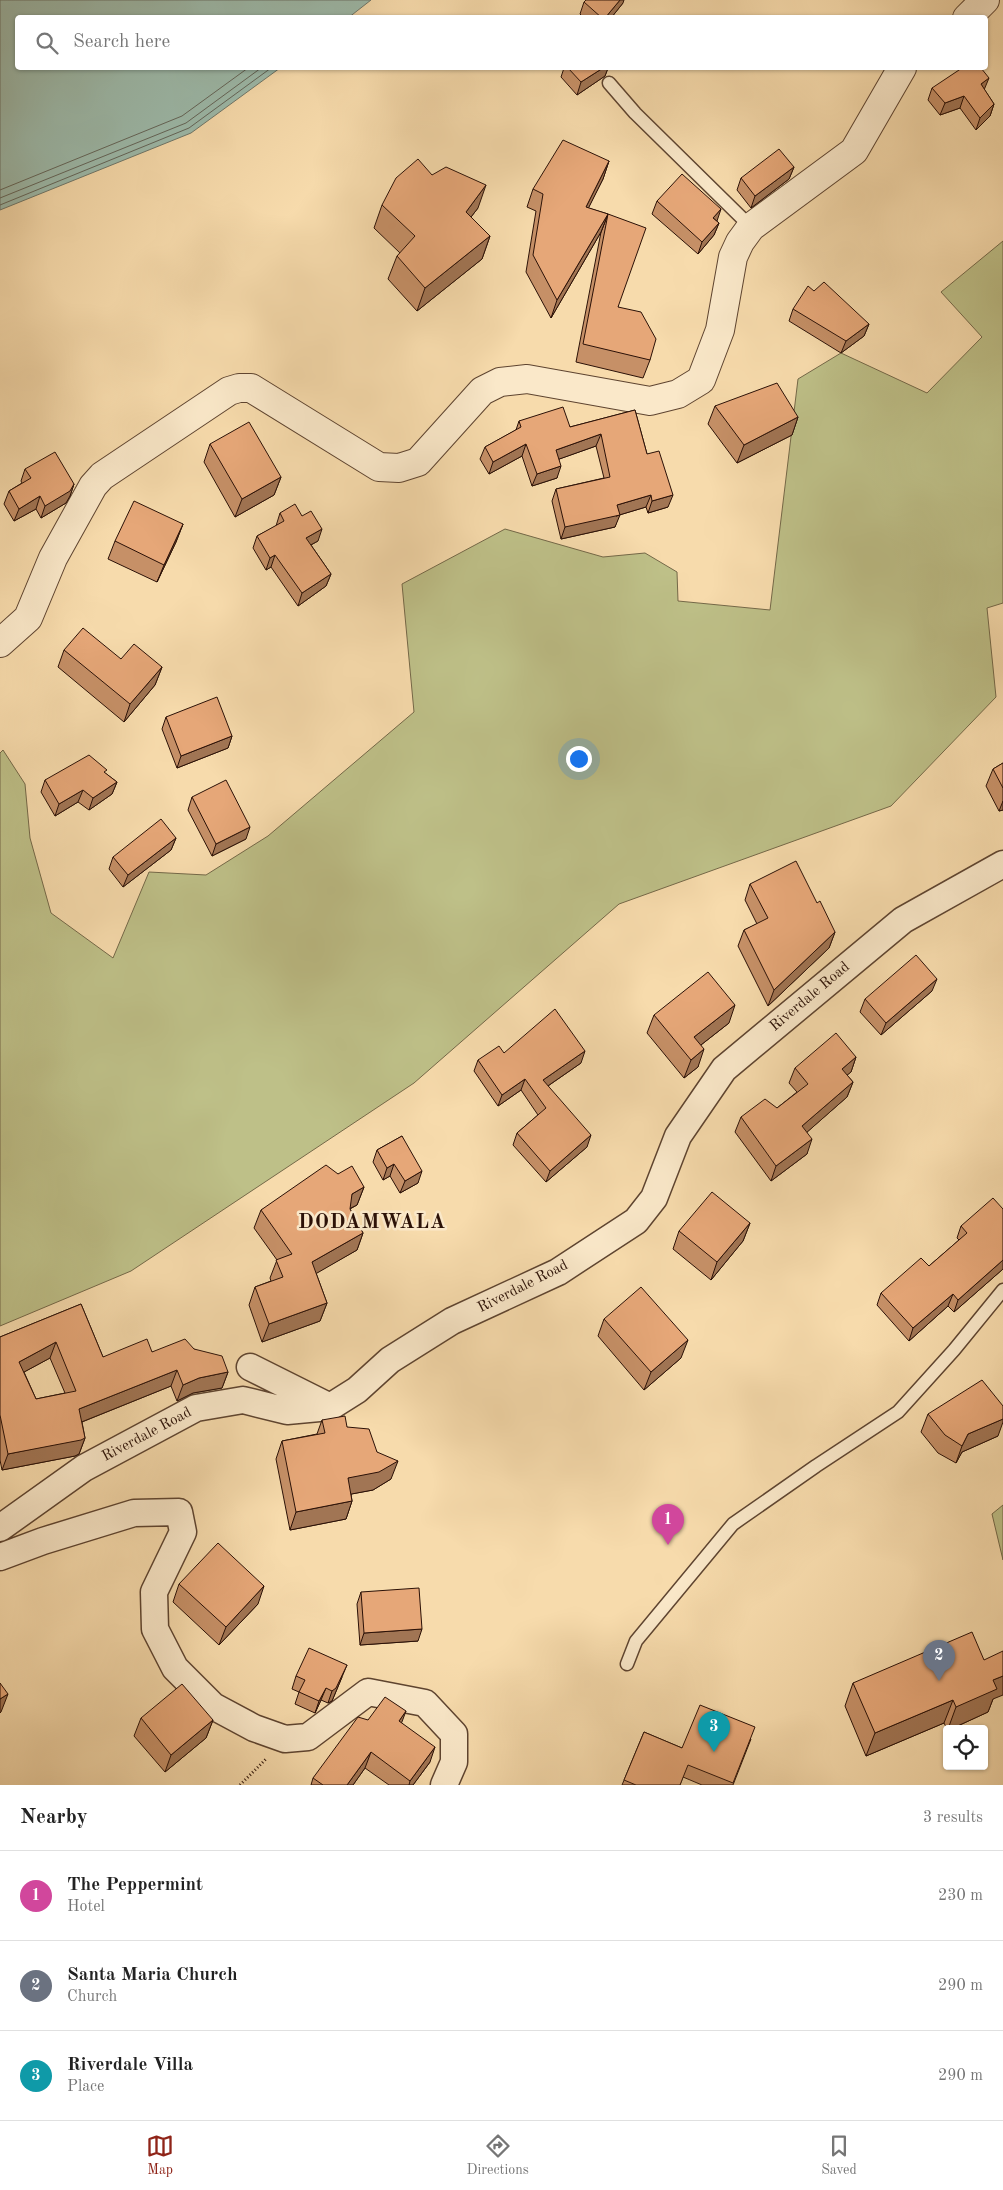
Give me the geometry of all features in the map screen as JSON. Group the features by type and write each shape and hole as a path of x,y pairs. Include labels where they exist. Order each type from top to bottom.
{"street":[{"path":"970,15 986,0"},
{"path":"0,643 28,618 53,558 93,486 102,476 229,391 239,388 251,388 379,467 399,468 418,462 482,391 500,382 527,378 650,401 678,394 701,380 720,330 733,257 740,242 751,227 854,151 901,70"},
{"name":"Riverdale Road","path":"0,1528 84,1468 196,1408 243,1400 287,1411 330,1407 357,1390 390,1360 452,1321 558,1272 636,1221 654,1198 678,1136 724,1069 903,920 1003,864"},
{"path":"250,1367 330,1407"},
{"path":"0,1557 43,1541 134,1513 179,1512 183,1532 154,1592 155,1629 175,1668 213,1706 254,1728 286,1739 308,1737 368,1692 425,1703 454,1734 454,1762 444,1785"}],"lane":[{"path":"609,83 635,113 751,227"},
{"path":"627,1664 636,1641 733,1524 898,1412 954,1350 1003,1290"}],"path":[{"path":"240,1785 286,1739"}],"green space":[{"path":"1003,241 1003,603 987,608 996,697 891,806 619,904 414,1083 131,1271 0,1326 0,753 3,750 25,784 30,838 51,913 113,958 149,872 206,875 268,836 414,712 402,584 505,529 603,557 645,553 677,572 678,601 770,610 798,379 841,353 927,393 982,337 941,292"},
{"path":"1003,1505 1003,1560 992,1514"}],"water":[{"path":"0,0 371,0 352,15 15,15 15,70 277,70 191,133 0,210"}],"building":[{"path":"586,0 620,0 608,15 599,15 584,2"},
{"path":"570,70 600,70 581,82"},
{"path":"959,70 983,70 989,78 981,84 994,104 980,118 964,96 945,103 932,88"},
{"path":"563,140 609,161 586,207 608,214 557,300 533,255 543,194 533,189"},
{"path":"779,149 794,167 755,196 741,178"},
{"path":"418,159 432,175 446,167 486,185 466,212 490,236 425,288 397,256 415,236 382,205 396,178"},
{"path":"682,174 721,209 713,218 719,223 702,242 657,201"},
{"path":"608,214 646,228 618,307 641,312 656,339 650,360 583,344"},
{"path":"824,282 869,324 846,341 793,309 808,286 814,291"},
{"path":"777,383 798,417 744,445 715,406"},
{"path":"563,407 570,427 635,410 647,454 659,451 673,495 652,501 651,495 617,505 620,515 565,527 556,489 610,477 601,434 556,450 561,466 537,474 526,444 493,462 485,447 521,427 519,421"},
{"path":"249,422 281,477 242,499 210,444"},
{"path":"55,452 74,484 70,491 45,506 40,496 19,509 9,491 31,478 25,469"},
{"path":"134,501 183,524 164,565 115,541"},
{"path":"295,504 302,516 311,511 322,529 306,538 331,574 302,593 275,555 270,558 257,536 284,521 280,513"},
{"path":"83,628 121,659 134,644 162,667 130,704 64,650"},
{"path":"217,697 232,736 181,756 166,717"},
{"path":"89,755 107,770 104,772 117,782 93,798 83,790 59,804 45,780"},
{"path":"1003,763 1003,788 993,769"},
{"path":"226,780 250,827 216,844 192,797"},
{"path":"161,819 176,838 128,875 113,857"},
{"path":"796,861 817,903 820,901 835,932 774,990 744,930 768,918 750,884"},
{"path":"916,955 937,979 886,1023 865,999"},
{"path":"708,972 735,1005 694,1037 704,1049 691,1060 654,1015"},
{"path":"555,1009 585,1051 543,1080 591,1135 550,1171 517,1133 546,1108 525,1079 502,1095 478,1060 499,1046 504,1053"},
{"path":"836,1033 856,1057 842,1069 853,1082 802,1126 812,1139 776,1166 741,1117 765,1099 777,1108 808,1084 795,1068"},
{"path":"402,1136 422,1171 405,1181 394,1164 387,1168 377,1150"},
{"path":"326,1165 338,1174 352,1166 364,1187 352,1194 350,1209 363,1233 312,1262 327,1303 269,1324 255,1287 283,1277 276,1260 292,1254 261,1210"},
{"path":"712,1192 750,1223 717,1262 679,1231"},
{"path":"993,1198 1003,1209 1003,1260 958,1300 953,1294 913,1328 881,1293 921,1258 929,1266 967,1233 961,1226"},
{"path":"641,1287 688,1340 651,1372 604,1319"},
{"path":"81,1304 103,1357 147,1339 152,1352 185,1339 194,1349 222,1356 228,1372 199,1378 183,1385 177,1370 79,1409 85,1438 81,1440 8,1454 0,1415 0,1337","holes":["56,1342 76,1391 36,1399 19,1362"]},
{"path":"982,1380 1003,1406 1003,1419 968,1434 962,1446 945,1435 928,1414"},
{"path":"345,1416 347,1427 369,1429 377,1452 398,1461 379,1472 348,1478 352,1501 296,1512 282,1441 325,1433 322,1420"},
{"path":"218,1543 264,1586 226,1627 179,1584"},
{"path":"419,1588 422,1629 364,1633 361,1592"},
{"path":"972,1632 984,1660 1003,1651 1003,1676 993,1680 997,1689 956,1707 953,1700 875,1733 853,1683"},
{"path":"309,1648 347,1665 336,1688 332,1691 326,1688 319,1701 299,1692 305,1680 296,1676"},
{"path":"0,1683 8,1694 0,1699"},
{"path":"182,1684 213,1720 171,1755 141,1718"},
{"path":"385,1697 406,1711 399,1721 435,1747 410,1781 371,1752 347,1785 323,1785 313,1778 358,1717 368,1720"},
{"path":"700,1705 755,1727 733,1783 688,1765 680,1785 636,1785 624,1780 644,1732 682,1748"}],"place":[{"name":"The Peppermint","path":"668,1545"},
{"name":"Santa Maria Church","path":"939,1681"},
{"name":"Riverdale Villa","path":"714,1752"}],"district":[{"name":"DODAMWALA","path":"372,1223"}]}
